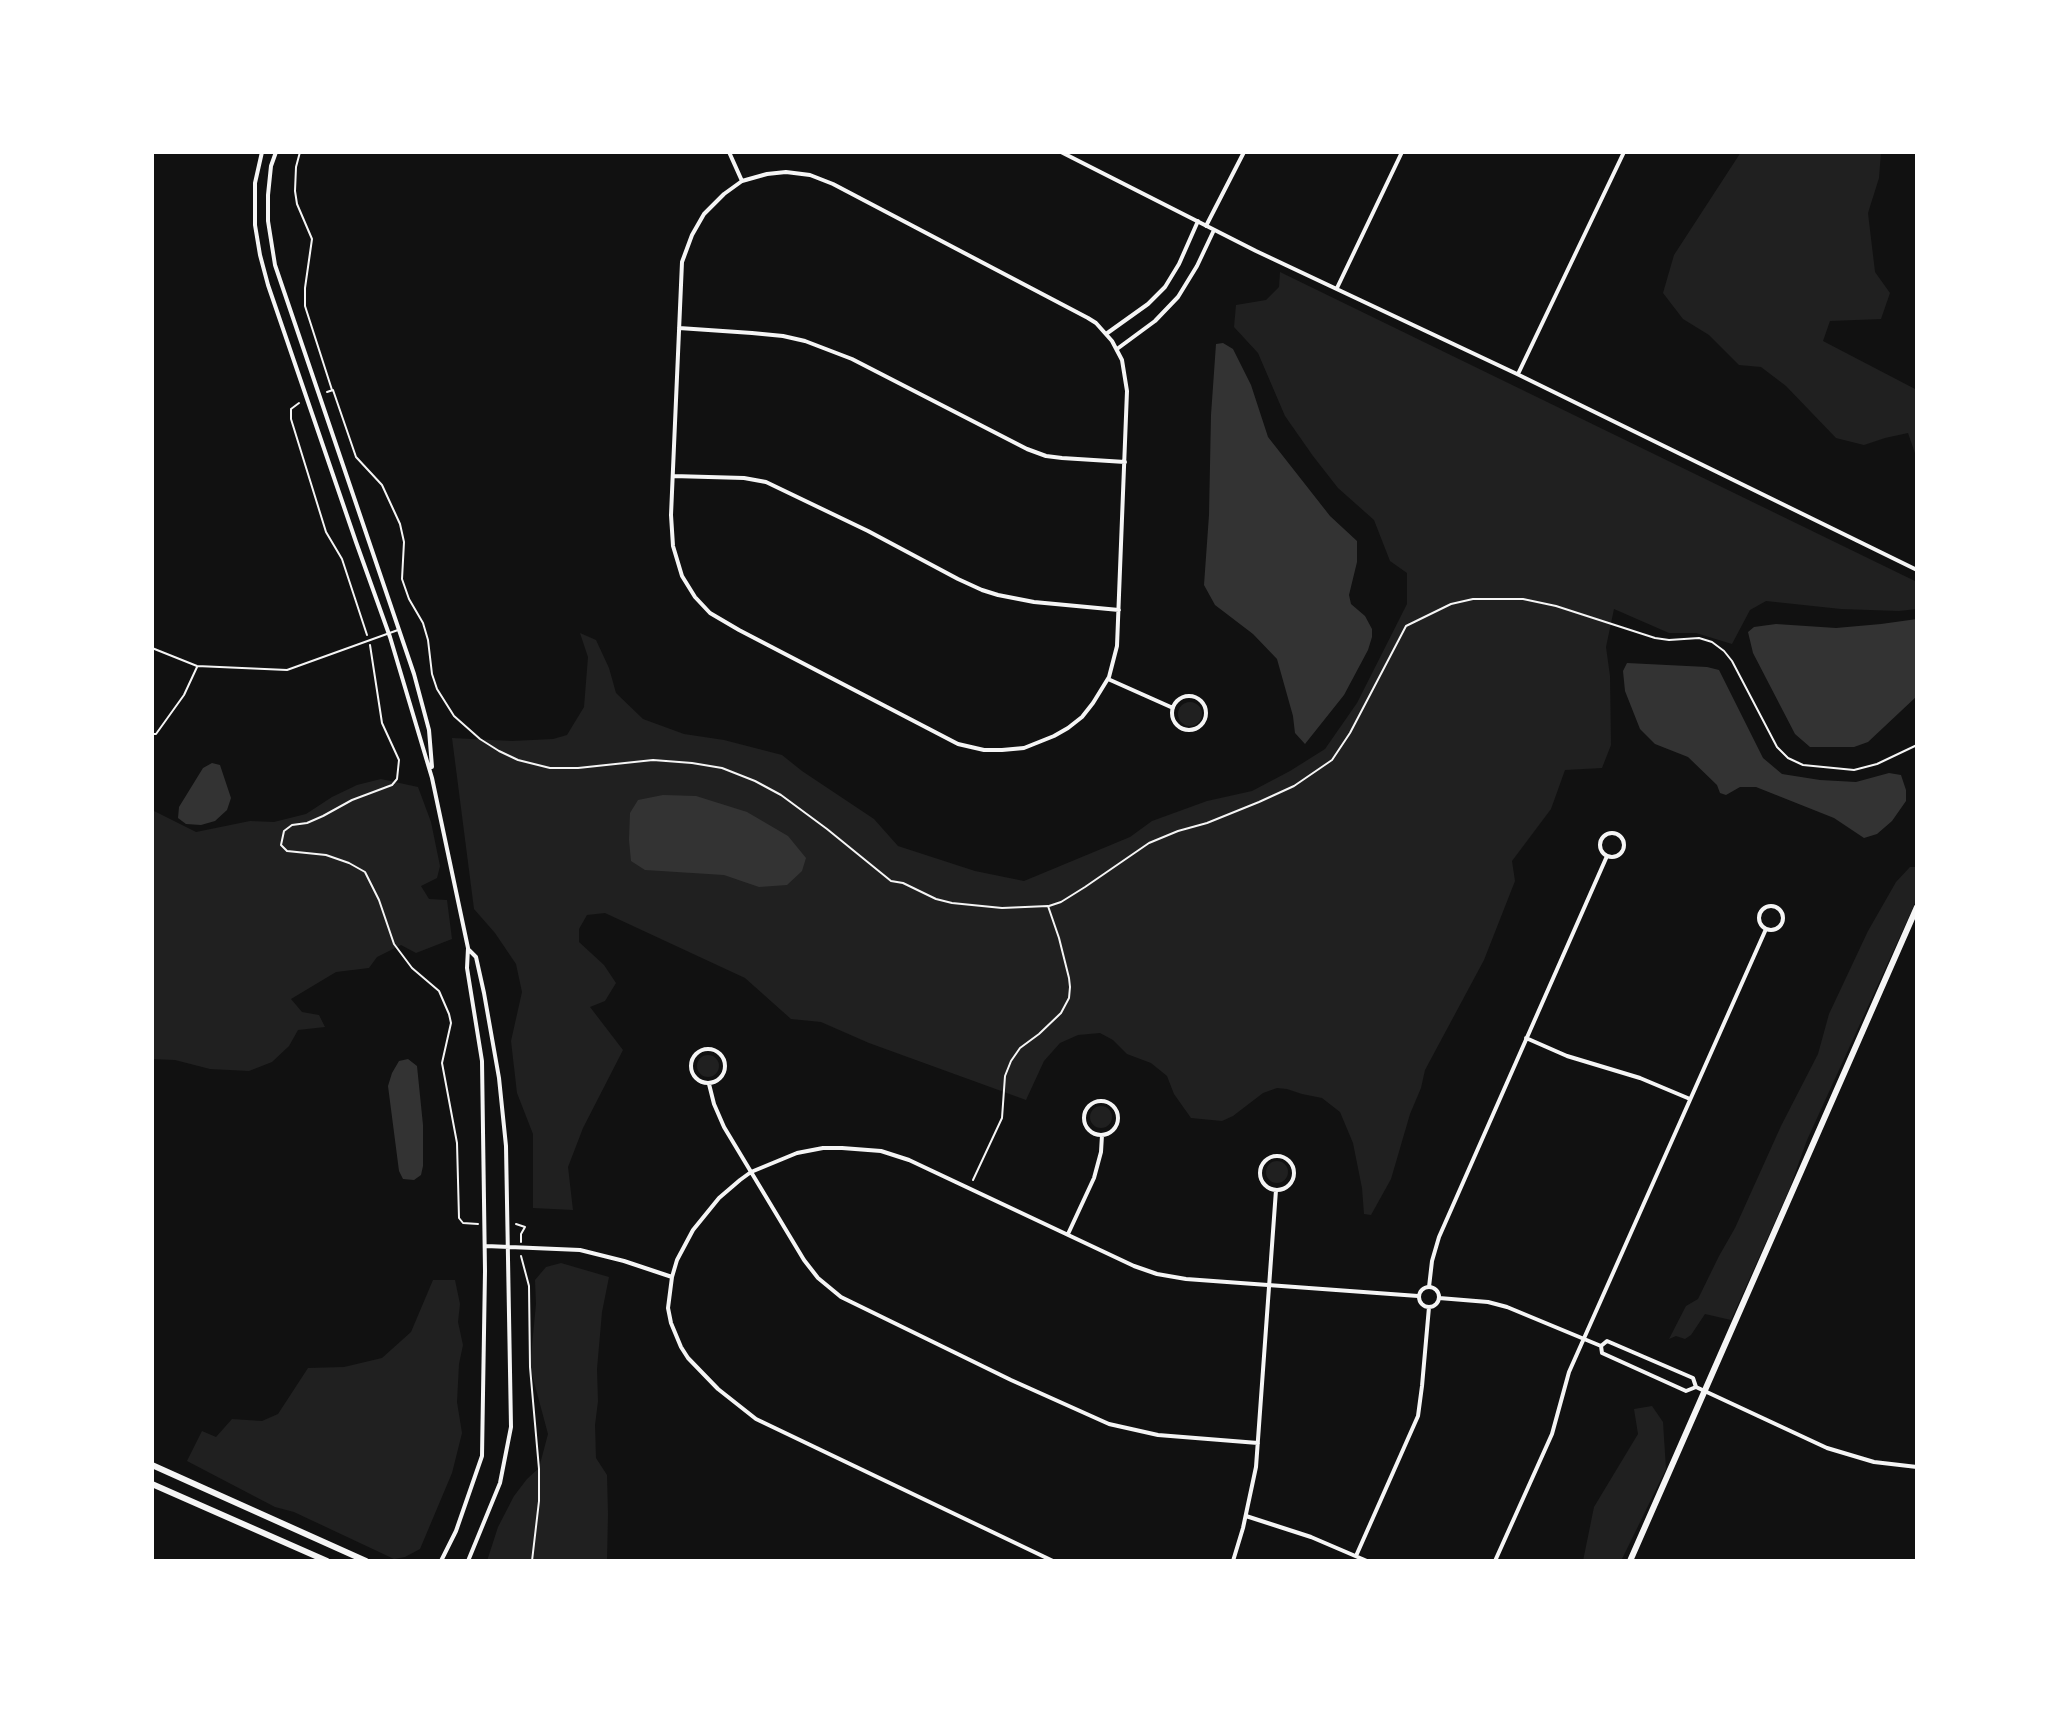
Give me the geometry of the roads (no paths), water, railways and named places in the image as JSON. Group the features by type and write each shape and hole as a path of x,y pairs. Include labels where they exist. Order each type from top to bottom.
{"main road":[{"path":"1630,1561 1917,907"},
{"path":"152,1465 366,1561"},
{"path":"152,1484 327,1561"}],"street":[{"path":"262,152 255,183 255,225 260,255 389,634 432,778 468,948 467,968 482,1061 485,1225 482,1456 456,1531 441,1561"},
{"path":"276,152 268,195 268,221 275,265 399,629 429,730 432,778"},
{"path":"729,152 742,181"},
{"path":"1061,152 1214,230 1917,570"},
{"path":"1206,226 1244,152"},
{"path":"1337,288 1402,152"},
{"path":"1517,374 1624,152"},
{"path":"786,172 820,178 1096,323 1112,341 1122,360 1127,391 1125,462 1117,646 1108,679 1082,717 1054,736 1024,748 972,749 900,715 710,613 682,576 673,546 671,515 679,328 682,262 704,214 742,181 786,172"},
{"path":"1106,334 1148,304 1165,287 1198,221"},
{"path":"1117,349 1155,321 1178,297 1214,230"},
{"path":"679,328 752,333 805,341 852,359 1027,449 1062,458 1125,462"},
{"path":"673,476 744,478 766,482 982,590 1034,602 1119,610"},
{"path":"1108,679 1173,708"},
{"path":"1185,696 1196,697 1205,704 1205,722 1197,729 1184,730 1174,722 1173,708 1185,696"},
{"path":"1609,834 1617,834 1624,842 1624,850 1615,857 1607,856 1601,842 1609,834"},
{"path":"1429,1287 1439,1237 1607,856"},
{"path":"1769,906 1777,907 1783,915 1782,922 1776,929 1766,929 1760,924 1760,912 1769,906"},
{"path":"1495,1561 1552,1434 1564,1386 1584,1339 1766,929"},
{"path":"468,948 476,957 484,993 499,1078 506,1146 511,1427 500,1483 468,1561"},
{"path":"1526,1038 1567,1056 1640,1078 1690,1099"},
{"path":"704,1049 720,1054 725,1064 723,1075 709,1084 698,1081 690,1066 694,1055 704,1049"},
{"path":"709,1084 724,1127 809,1267 847,1301 1109,1424 1158,1435 1258,1443"},
{"path":"1098,1101 1114,1106 1119,1116 1113,1131 1102,1135 1092,1132 1084,1118 1088,1107 1098,1101"},
{"path":"1068,1234 1094,1178 1102,1135"},
{"path":"1053,1561 774,1428 743,1409 700,1372 681,1347 668,1308 672,1277 683,1247 719,1198 751,1172 797,1153 823,1148 852,1148 895,1155 1157,1274 1186,1279 1418,1296"},
{"path":"1277,1155 1288,1158 1295,1173 1287,1188 1276,1190 1265,1186 1260,1175 1262,1164 1277,1155"},
{"path":"1233,1561 1246,1516 1258,1443 1276,1190"},
{"path":"485,1246 580,1250 672,1277"},
{"path":"1429,1287 1437,1291 1439,1298 1435,1305 1429,1307 1421,1304 1418,1296 1423,1288 1429,1287"},
{"path":"1439,1298 1488,1302 1507,1307 1601,1346"},
{"path":"1356,1556 1418,1416 1429,1307"},
{"path":"1601,1346 1607,1341 1693,1378 1696,1387 1705,1392 1827,1448 1874,1462 1917,1467"},
{"path":"1601,1346 1602,1353 1686,1391 1696,1387"},
{"path":"1246,1516 1311,1537 1367,1561"}],"lane":[{"path":"152,648 197,666 287,670 399,629"},
{"path":"152,734 156,734 184,695 197,666"}]}
